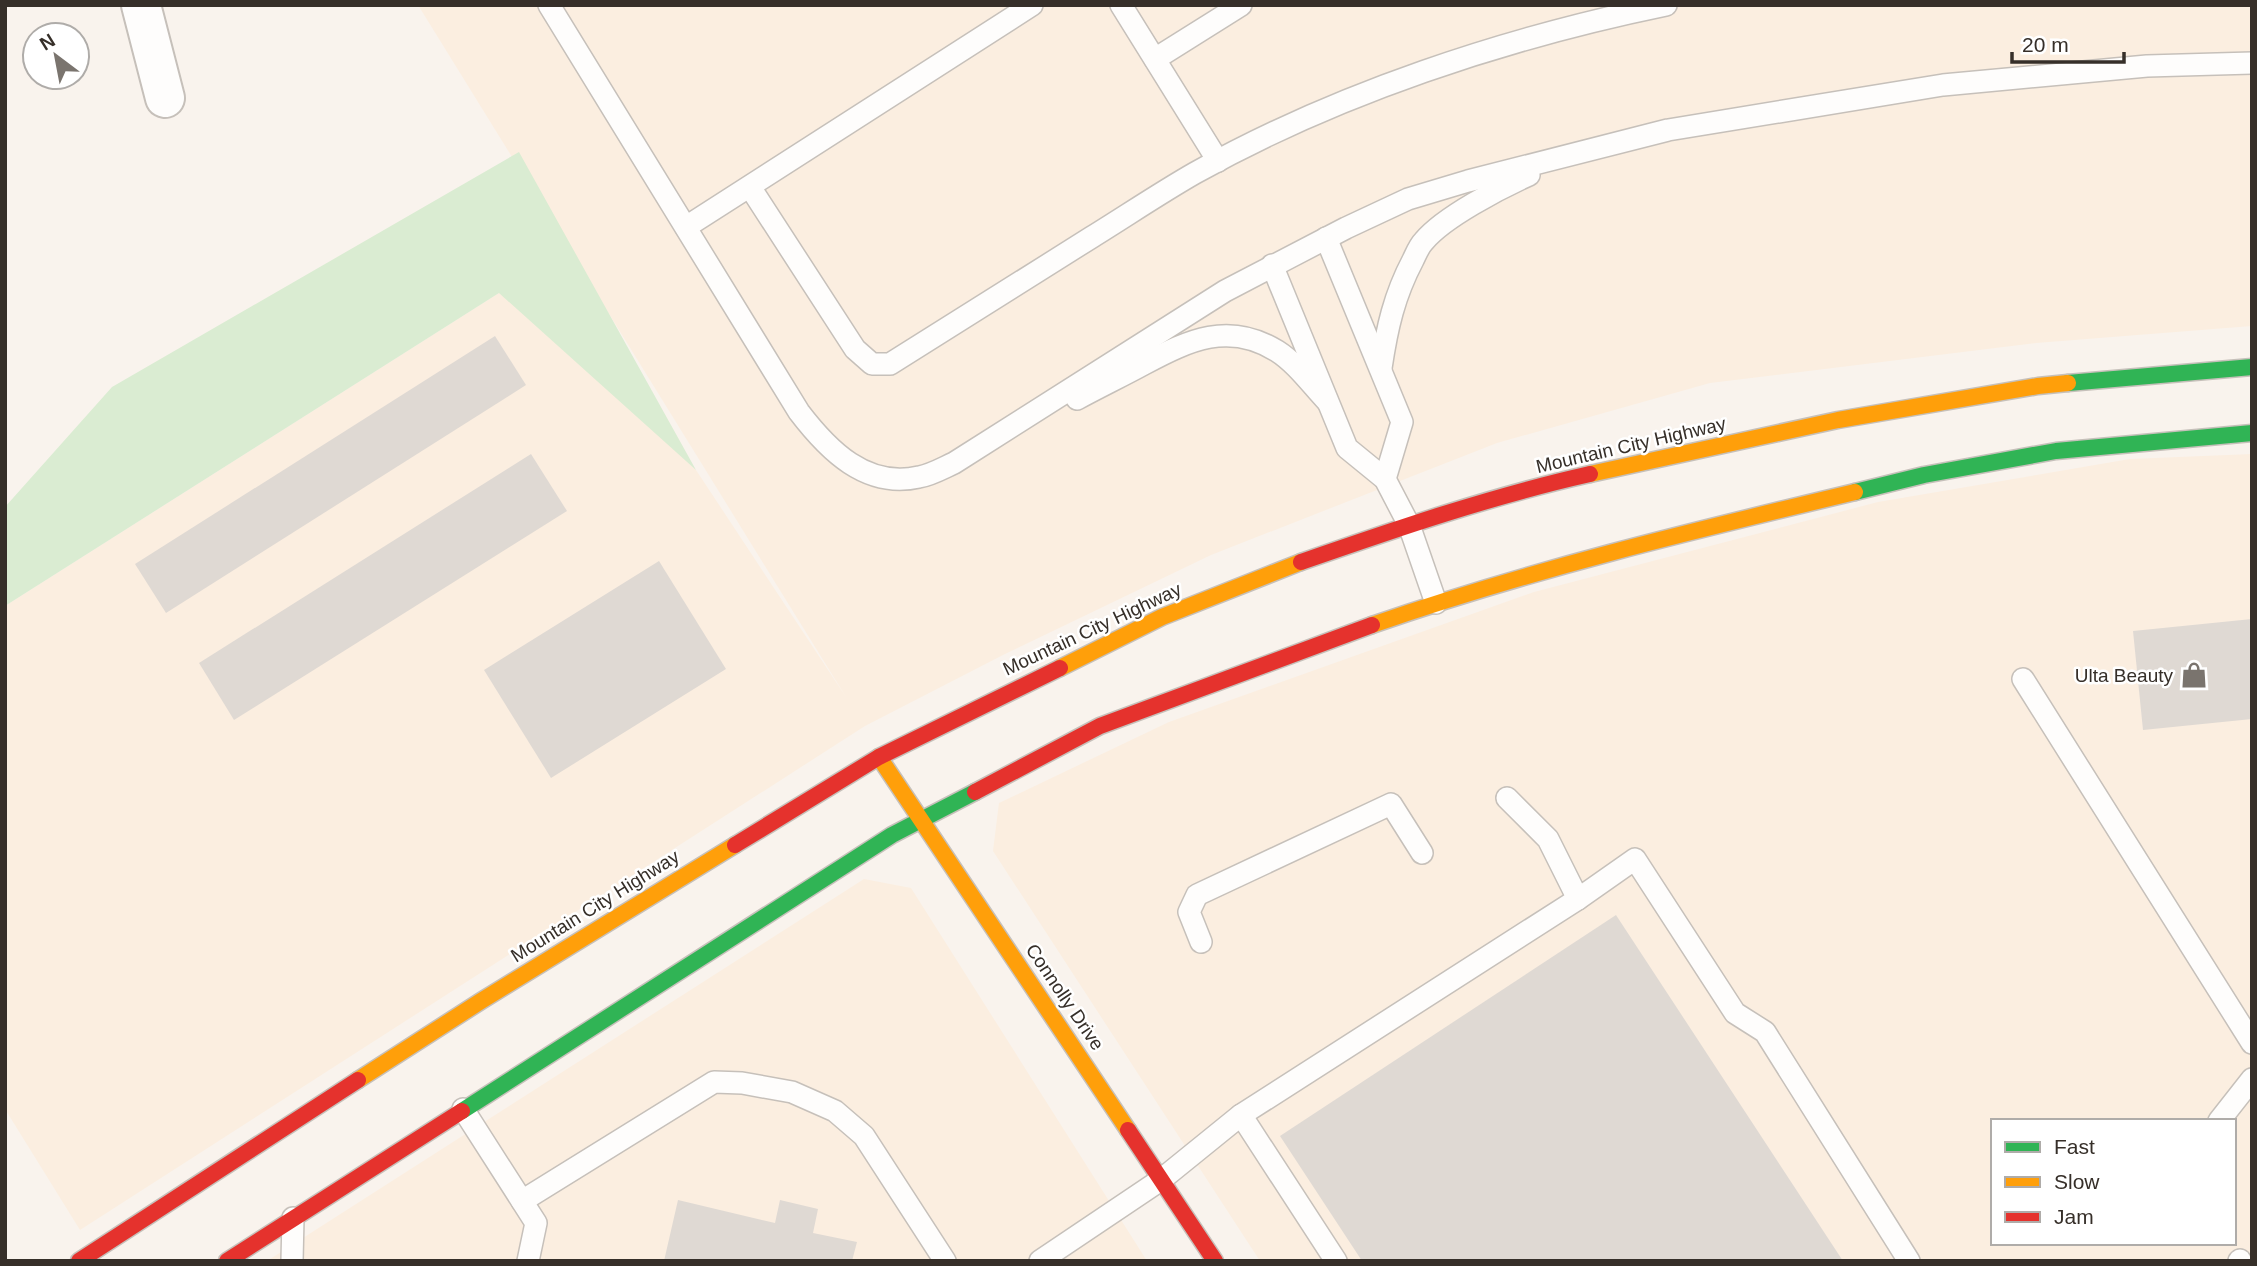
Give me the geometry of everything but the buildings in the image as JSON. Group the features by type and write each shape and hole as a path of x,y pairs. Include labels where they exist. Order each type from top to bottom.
{"main road":[{"name":"Mountain City Highway","path":"79,1261 481,1001 879,757 1162,617 1272,572 1409,525 1551,484 1838,420 2038,386 2252,366"},
{"path":"228,1261 892,835 1100,726 1436,603 1667,537 1924,475 2056,452 2252,433"},
{"name":"Connolly Drive","path":"879,757 1215,1261"}],"street":[{"path":"141,5 165,98"}],"lane":[{"path":"549,5 799,412 820,439 843,459 866,473 891,480 920,477 954,463 1192,340 1219,335 1248,337 1278,352 1298,369 1327,401"},
{"path":"686,227 1032,5"},
{"path":"1121,5 1218,161"},
{"path":"1156,59 1241,5"},
{"path":"750,187 855,349 872,364 890,363 1195,173 1348,101 1516,43 1666,5"},
{"path":"954,463 1225,291 1326,237 1408,199 1668,130 1943,85 2147,66 2252,63"},
{"path":"1381,368 1388,322 1405,276 1423,241 1454,216 1506,186 1572,155"},
{"path":"1326,237 1402,422 1385,479"},
{"path":"1272,265 1347,448 1385,479 1409,525 1436,603"},
{"path":"2023,678 2252,1043"},
{"path":"1507,798 1548,839 1578,899"},
{"path":"1201,942 1189,912 1198,895 1391,804 1422,853"},
{"path":"1040,1261 1162,1179 1241,1115 1578,899 1635,859 1735,1013 1765,1032 1909,1261"},
{"path":"2221,1119 2252,1079"},
{"path":"522,1201 714,1082 742,1083 792,1092 835,1111 864,1136 945,1261"},
{"path":"463,1109 536,1223 528,1261"},
{"path":"1241,1115 1336,1261"},
{"path":"292,1261 293,1218"}],"shaded area":[{"path":"418,5 2252,5 2252,326 2036,343 1710,383 1497,443 1211,555 1003,655 865,726 80,1230 5,1109 5,606 510,286 696,470 846,697"},
{"path":"2252,454 2252,1261 1260,1261 993,851 999,803 1169,722 1534,592 1878,502 2130,459"},
{"path":"864,879 911,888 1147,1261 267,1261"}],"green space":[{"path":"519,152 696,470 499,293 5,606 5,507 112,387"}],"traffic: fast":[{"path":"2068,383 2252,367"},
{"path":"1855,492 1924,475 2056,451 2252,433"},
{"path":"462,1111 892,835 975,792"}],"traffic: slow":[{"path":"1590,474 1838,420 2068,383"},
{"path":"1372,625 1551,569 1855,492"},
{"path":"1060,668 1162,617 1301,562"},
{"path":"879,757 1128,1130"},
{"path":"358,1080 735,845"}],"traffic: jam":[{"path":"1301,562 1408,525 1590,474"},
{"path":"975,792 1100,726 1372,625"},
{"path":"735,845 879,757 1060,668"},
{"path":"79,1261 358,1080"},
{"path":"227,1261 462,1111"},
{"path":"1128,1130 1215,1261"}],"place":[{"name":"Ulta Beauty","path":"2194,675"}]}
